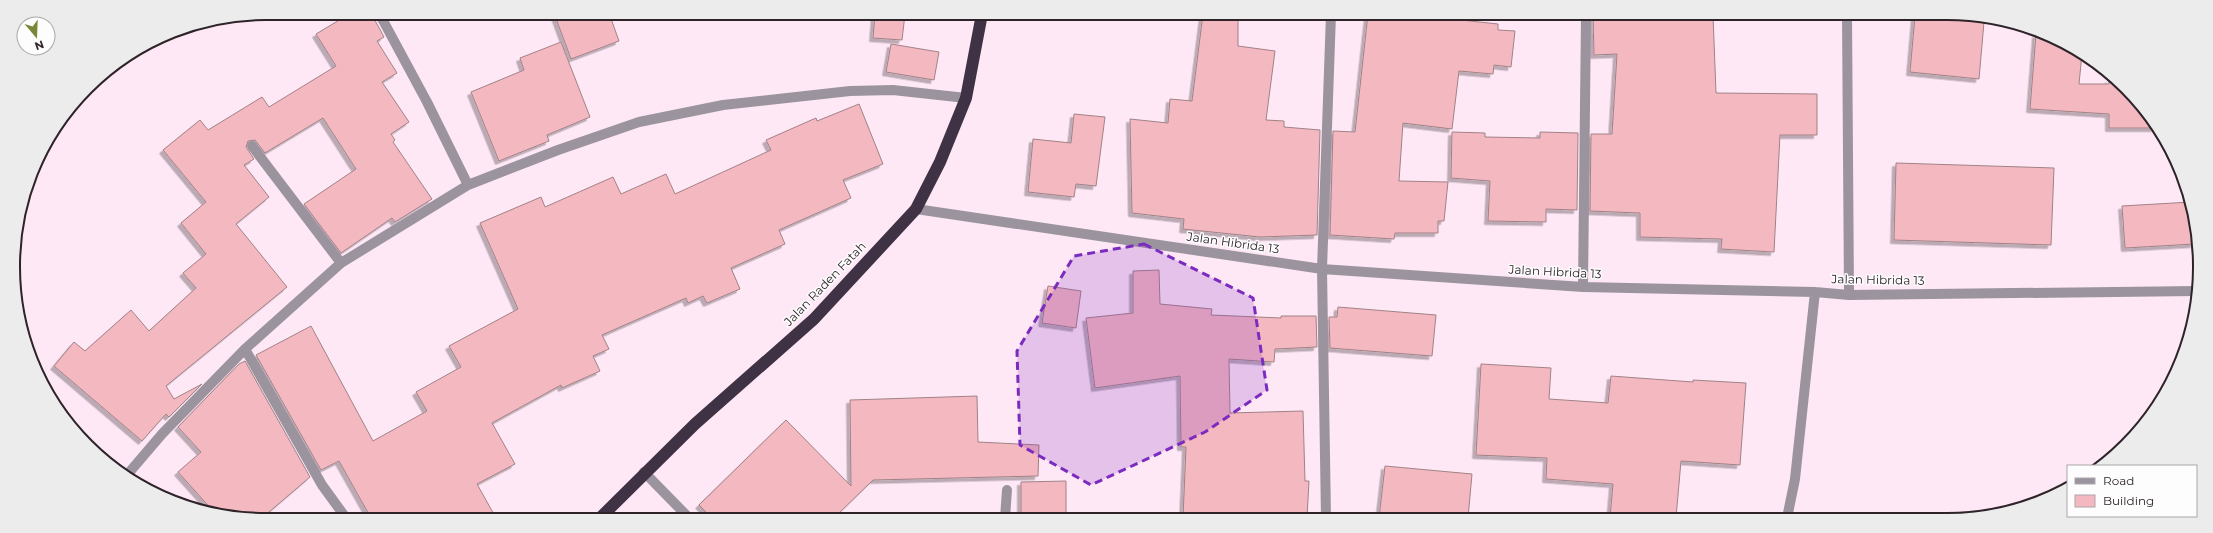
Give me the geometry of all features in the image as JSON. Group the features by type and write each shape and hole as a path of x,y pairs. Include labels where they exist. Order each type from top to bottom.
{"highway":[{"name":"Jalan Raden Fatah","path":"605,513 644,472 814,319 916,209 940,162 966,98 981,20"}],"street":[{"path":"383,20 427,102 468,185"},
{"path":"1326,513 1322,269 1331,20"},
{"path":"1583,287 1586,20"},
{"path":"1847,20 1849,295"},
{"path":"130,471 162,434 245,348 341,263 468,185 558,150 639,122 723,105 850,91 893,90 966,98"},
{"path":"252,146 341,263"},
{"name":"Jalan Hibrida 13","path":"916,209 1322,269 1583,287 1815,292 1849,295 2191,291"},
{"path":"1788,513 1795,479 1815,292"},
{"path":"245,348 322,485 342,513"},
{"path":"644,472 684,513"},
{"path":"1005,513 1007,490"}],"highlighted area":[{"path":"1144,244 1253,298 1267,390 1205,432 1091,485 1020,445 1017,351 1074,256"}],"building":[{"path":"339,20 375,20 384,37 377,41 397,73 382,82 409,122 391,134 395,140 393,142 432,199 395,222 392,218 341,253 304,204 356,169 323,118 265,153 255,140 248,141 246,147 254,159 244,165 269,197 236,224 287,287 166,386 174,399 202,384 169,417 166,414 142,441 54,366 74,342 85,351 131,310 149,331 196,288 183,273 206,254 181,223 206,202 163,150 200,120 208,130 262,97 269,107 336,66 316,34"},
{"path":"557,20 612,20 619,41 571,59"},
{"path":"874,20 904,20 902,40 873,38"},
{"path":"1202,20 1238,20 1238,46 1275,51 1266,120 1284,121 1284,127 1320,130 1317,235 1260,237 1183,229 1184,219 1132,213 1130,119 1168,123 1170,99 1192,101"},
{"path":"1367,20 1461,20 1498,24 1498,30 1515,31 1511,67 1494,65 1493,74 1459,71 1452,129 1403,123 1399,181 1448,182 1444,221 1438,221 1438,233 1395,233 1394,239 1330,235 1333,131 1355,132"},
{"path":"1593,20 1713,20 1716,93 1817,94 1817,135 1780,135 1774,252 1721,249 1722,239 1640,237 1640,213 1590,211 1591,134 1612,134 1617,54 1594,55"},
{"path":"1915,20 1946,20 1984,23 1979,79 1910,72"},
{"path":"2036,37 2056,45 2081,61 2079,84 2109,84 2109,81 2132,104 2150,128 2109,128 2109,114 2030,109"},
{"path":"561,42 590,117 547,135 549,141 499,161 471,92 524,70 520,58"},
{"path":"891,44 939,52 934,80 886,72"},
{"path":"859,104 883,164 843,180 851,198 779,230 785,244 731,268 740,289 707,303 703,296 688,303 686,298 602,335 609,349 593,356 600,371 562,388 561,385 492,423 515,464 477,484 493,513 368,513 339,461 321,470 256,355 311,326 373,441 427,411 416,392 461,367 449,346 518,309 480,223 541,197 545,207 613,177 621,194 666,174 675,194 771,150 766,140 816,118 817,121"},
{"path":"1074,114 1105,117 1096,186 1076,184 1074,197 1028,192 1033,139 1071,143"},
{"path":"1452,132 1485,133 1485,137 1540,138 1540,132 1578,133 1577,210 1546,209 1546,222 1488,221 1490,181 1451,178"},
{"path":"1896,163 2054,168 2051,245 1894,240"},
{"path":"2185,202 2192,244 2125,248 2122,206"},
{"path":"1159,270 1160,304 1212,309 1211,315 1281,318 1281,316 1316,316 1317,347 1275,349 1274,362 1229,359 1230,413 1303,411 1305,481 1309,481 1307,513 1183,513 1186,447 1181,447 1180,376 1095,388 1086,318 1133,313 1133,271"},
{"path":"1048,286 1081,291 1076,328 1042,323"},
{"path":"1338,307 1436,315 1432,356 1330,348 1329,317 1337,317"},
{"path":"245,361 310,477 268,513 234,511 209,506 178,472 201,452 178,427 239,364"},
{"path":"1481,364 1551,368 1549,399 1608,403 1611,376 1693,382 1693,380 1746,383 1740,465 1681,461 1676,513 1610,513 1613,484 1546,479 1547,458 1476,455"},
{"path":"977,396 978,442 1039,445 1038,476 873,480 839,513 707,513 699,505 786,420 851,486 850,400"},
{"path":"1385,466 1472,474 1468,513 1380,513"},
{"path":"1066,481 1066,513 1021,513 1021,482"}]}
